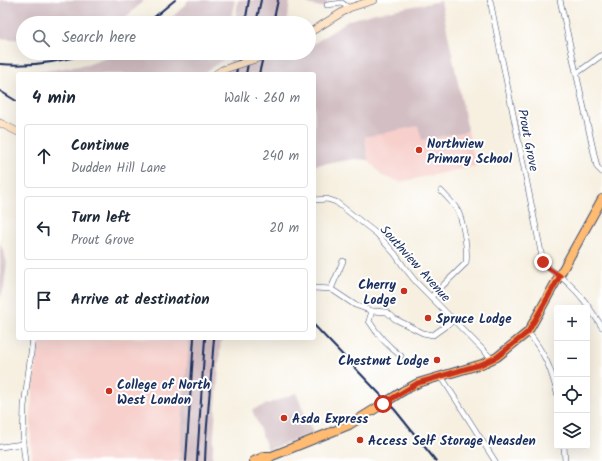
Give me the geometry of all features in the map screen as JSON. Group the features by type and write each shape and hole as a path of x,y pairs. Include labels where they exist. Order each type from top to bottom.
{"main road":[{"path":"316,29 349,8 374,0"},
{"path":"219,72 253,60"},
{"path":"0,123 16,131"},
{"path":"254,461 266,456 269,459 349,425 418,383 482,364 497,357 528,332 601,203"}],"street":[{"name":"Prout Grove","path":"490,0 543,262 548,268 570,285 586,303 602,327"},
{"path":"560,0 597,167 602,172"},
{"path":"327,5 342,4 349,8"},
{"path":"577,73 602,55"},
{"path":"431,297 466,263 467,255 460,216 456,208 441,191"},
{"name":"Southview Avenue","path":"316,200 327,199 336,202 377,234 395,254 416,282 492,359"},
{"path":"331,290 343,261"},
{"path":"316,288 331,290 355,305 372,311 387,312 423,333 433,335 454,320"},
{"path":"372,311 369,321 374,329 395,352 401,356"},
{"path":"528,332 542,351 554,382"},
{"path":"25,461 23,444 24,406 33,340"},
{"path":"441,376 496,461"},
{"path":"0,447 23,444"},
{"path":"564,449 565,461"}],"shaded area":[{"path":"0,0 144,0 128,16 16,16 16,39 0,38"},
{"path":"188,0 235,0 232,16 173,16"},
{"path":"238,0 290,0 288,16 236,16"},
{"path":"302,0 327,0 326,8 311,5"},
{"path":"441,1 468,131 422,140 418,126 365,137 368,160 355,159 316,165 316,72 228,72 230,60 271,60 270,62 278,60 316,60 316,42 349,20 376,13"},
{"path":"101,60 223,60 205,72 35,72 87,65"},
{"name":"Northview Primary School","path":"418,125 423,139 468,131 476,166 400,182 382,176 368,160 365,137"},
{"path":"0,242 7,262 4,288 0,298"},
{"name":"College of North West London","path":"39,340 189,340 179,461 32,461 31,408"},
{"path":"189,340 221,340 212,461 179,461"},
{"path":"296,393 313,433 268,450 252,410"}],"railway":[{"path":"156,16 175,0"},
{"path":"246,16 249,0"},
{"path":"258,16 261,0"},
{"path":"275,16 278,0"},
{"path":"0,64 23,65 62,60"},
{"path":"236,72 239,60"},
{"path":"246,72 249,60"},
{"path":"259,72 262,60"},
{"path":"0,91 16,101"},
{"path":"316,327 395,410 436,461"},
{"path":"186,461 194,340"},
{"path":"197,461 205,340"},
{"path":"205,461 214,340"}],"place":[{"name":"Northview Primary School","path":"419,150"},
{"name":"Cherry Lodge","path":"404,291"},
{"name":"Spruce Lodge","path":"428,318"},
{"name":"Chestnut Lodge","path":"437,360"},
{"name":"College of North West London","path":"109,391"},
{"name":"Asda Express","path":"284,418"},
{"name":"Access Self Storage Neasden","path":"360,440"}],"route":[{"path":"383,404 418,383 482,364 497,357 528,332 560,276 548,268 543,262"}]}
